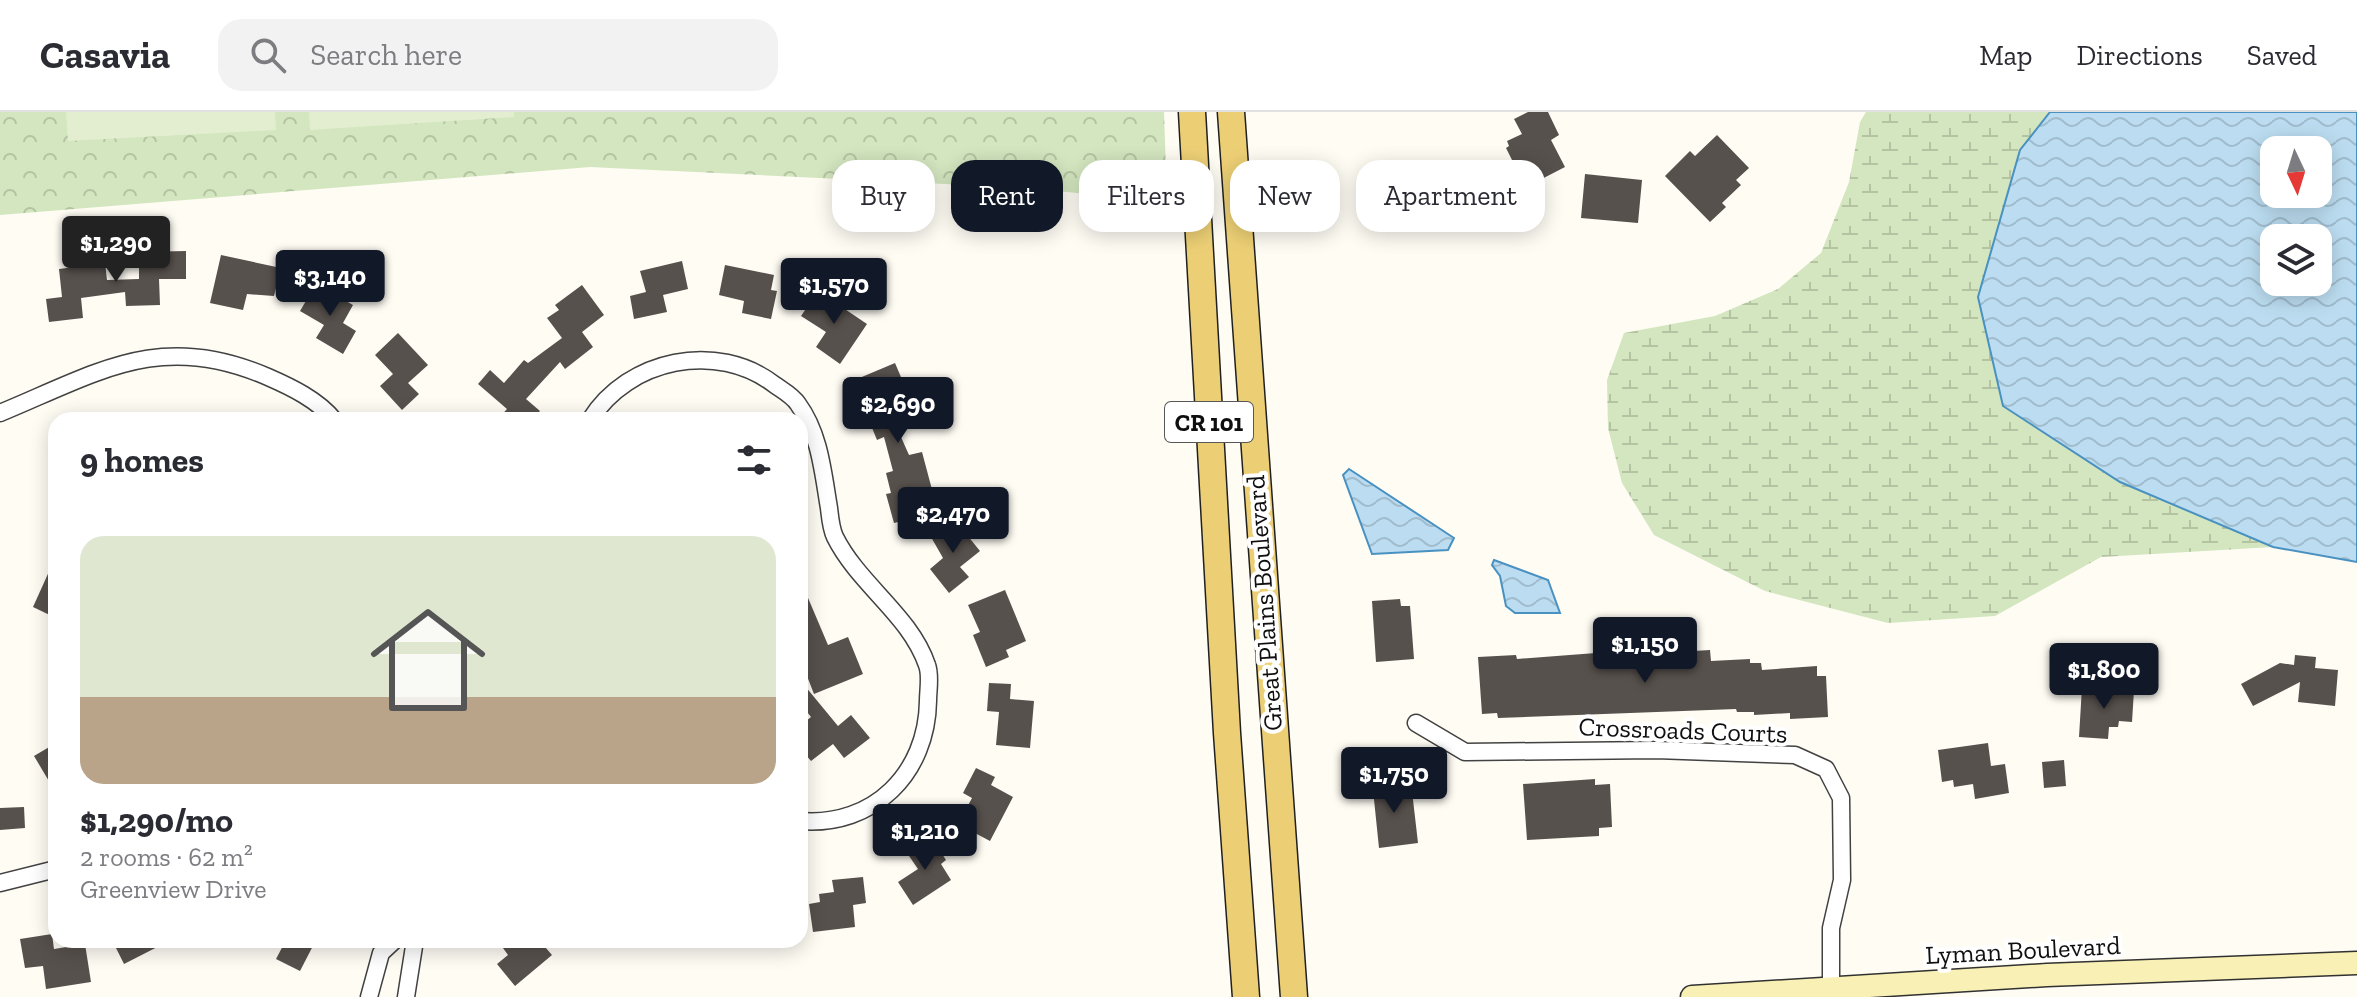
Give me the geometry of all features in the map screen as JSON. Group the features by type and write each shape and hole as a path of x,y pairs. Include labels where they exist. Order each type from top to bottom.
{"main road":[{"name":"Great Plains Boulevard","path":"1192,112 1230,793 1246,997"},
{"name":"Great Plains Boulevard","path":"1231,112 1294,997"},
{"name":"Lyman Boulevard","path":"1692,997 1831,993 2047,975 2357,963"}],"street":[{"path":"0,413 86,375 135,359 186,355 234,362 293,388 324,412"},
{"path":"595,412 605,397 631,379 671,361 709,361 756,370 798,402 803,412"},
{"path":"808,423 817,442 834,535 862,580 911,633 928,667 926,732 912,769 880,801 835,821 808,821"},
{"name":"Crossroads Courts","path":"1416,723 1465,752 1656,750 1795,755 1826,769 1841,798 1842,880 1831,928 1831,993"},
{"path":"0,883 48,871"},
{"path":"369,997 381,953 386,948"},
{"path":"406,997 414,948"}],"green space":[{"path":"0,112 1164,112 1166,160 1079,160 1079,193 1063,192 1063,160 951,160 951,184 935,184 935,160 832,160 832,179 590,167 0,215"},
{"path":"66,112 275,112 276,130 68,141"},
{"path":"309,112 514,112 514,117 310,130"},
{"path":"1866,112 2049,112 2020,150 2120,482 2273,547 2101,557 1995,616 1888,623 1765,591 1654,535 1622,483 1608,428 1607,380 1624,333 1715,316 1778,289 1821,253 1849,182 1860,122"}],"water":[{"path":"2050,112 2357,112 2357,562 2273,547 2120,482 2003,406 1978,297 2020,150"},
{"path":"1349,469 1454,538 1448,550 1372,554 1343,475"},
{"path":"1494,560 1548,580 1560,613 1515,613 1506,606 1500,576 1492,565"}],"building":[{"path":"1528,112 1548,112 1559,135 1551,140 1565,167 1545,177 1545,160 1512,160 1506,148 1509,146 1507,141 1522,134 1514,119"},
{"path":"1717,135 1749,168 1736,180 1741,185 1722,203 1726,207 1710,222 1665,176 1690,151 1695,156"},
{"path":"1585,174 1642,180 1638,223 1581,218"},
{"path":"186,251 186,279 159,279 160,305 126,306 125,292 81,298 83,318 49,322 46,299 62,297 59,269 105,263 107,280 139,279 139,252"},
{"path":"221,255 281,268 274,296 247,294 243,310 210,303"},
{"path":"682,261 688,289 663,295 667,312 634,319 630,296 646,292 640,271"},
{"path":"725,265 774,275 771,290 777,291 771,319 742,313 744,301 719,295"},
{"path":"316,284 353,305 343,323 356,331 343,354 316,338 324,325 300,311"},
{"path":"582,285 604,315 582,332 593,347 565,369 560,362 526,399 539,412 504,412 507,409 478,384 490,370 504,383 524,360 528,363 562,338 547,318 559,310 555,305"},
{"path":"818,291 867,324 840,364 816,347 826,332 801,316"},
{"path":"398,333 428,365 408,383 419,394 402,410 380,386 393,374 375,355"},
{"path":"895,363 915,410 893,419 909,455 922,452 938,512 894,523 886,494 891,493 886,473 893,471 884,437 877,440 866,413 871,411 857,379"},
{"path":"954,519 980,551 960,567 969,577 949,593 930,569 943,558 931,537"},
{"path":"48,574 48,614 33,607"},
{"path":"1005,590 1026,641 1006,650 1009,657 986,667 973,635 980,632 968,605"},
{"path":"808,598 828,645 848,637 863,674 814,694 808,679"},
{"path":"1400,599 1401,606 1410,606 1414,659 1376,662 1372,601"},
{"path":"1661,648 1661,653 1710,650 1711,661 1750,659 1750,663 1761,663 1762,670 1817,666 1817,676 1826,676 1828,717 1790,719 1790,713 1754,715 1754,712 1737,712 1736,709 1498,718 1497,713 1482,714 1478,657 1516,655 1517,659"},
{"path":"2295,655 2316,657 2315,668 2338,670 2335,706 2298,702 2300,682 2253,706 2241,684 2280,663 2294,665"},
{"path":"989,683 1011,684 1010,699 1034,701 1030,748 996,745 999,712 987,711"},
{"path":"2082,687 2134,690 2132,722 2119,721 2118,727 2109,727 2108,739 2079,737"},
{"path":"808,690 838,726 851,715 870,738 844,758 833,744 811,761 808,757 808,719 811,717 808,713"},
{"path":"1988,743 1991,766 2005,764 2009,793 1975,799 1973,784 1954,787 1953,780 1942,782 1938,750"},
{"path":"48,748 48,780 34,756"},
{"path":"2064,760 2066,786 2044,788 2042,762"},
{"path":"976,768 995,777 991,785 1013,797 990,841 958,824 972,798 963,793"},
{"path":"1391,778 1393,793 1412,791 1418,843 1379,848 1372,780"},
{"path":"1595,779 1595,785 1610,784 1612,827 1599,828 1599,836 1527,840 1523,784"},
{"path":"24,807 25,828 0,830 0,808"},
{"path":"931,837 946,860 941,864 951,880 913,905 898,882 918,869 907,853"},
{"path":"863,877 866,903 853,905 855,927 813,932 809,904 820,902 819,894 834,892 832,880"},
{"path":"48,935 48,948 86,948 91,982 46,989 43,966 25,968 20,939"},
{"path":"116,948 155,948 124,964"},
{"path":"282,948 312,948 300,971 276,959"},
{"path":"503,948 546,948 552,955 515,986 497,964 508,955"}]}
